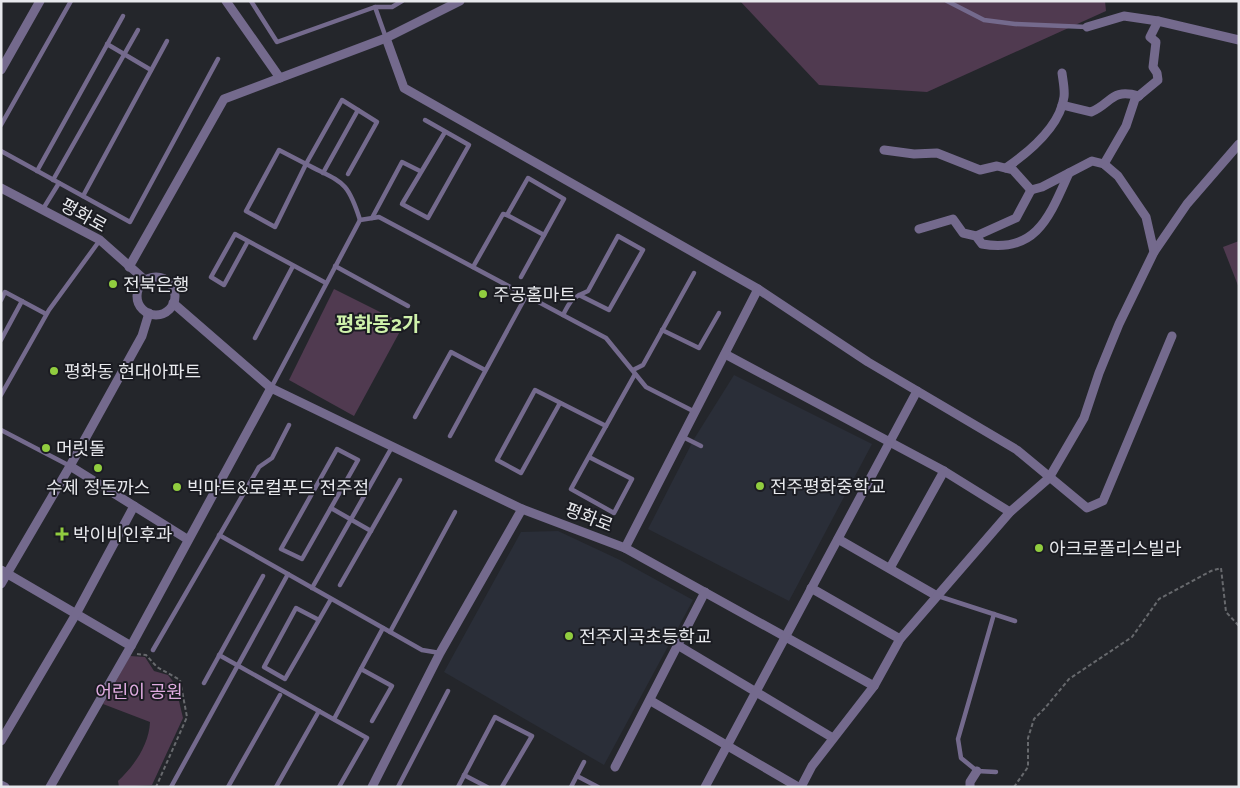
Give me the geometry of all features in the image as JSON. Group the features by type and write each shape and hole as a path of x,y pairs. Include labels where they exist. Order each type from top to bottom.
{"street":[{"path":"1,70 40,1"},
{"path":"226,1 280,78"},
{"path":"129,267 224,99 386,38 460,1"},
{"path":"1087,27 1124,16 1158,21 1239,40"},
{"path":"1104,164 1126,126 1130,110 1138,96 1158,80 1157,73 1152,68 1156,42 1150,37 1158,21"},
{"path":"386,38 404,88 758,289 868,362 1017,450 1048,478 1087,508 1103,501 1172,336"},
{"path":"1006,168 1026,154 1054,121 1065,95 1062,73"},
{"path":"1062,105 1091,112 1099,109 1116,94 1126,92 1138,96"},
{"path":"650,701 800,787 812,766 874,686 900,639 1010,512 1048,478 1084,418 1099,373 1119,324 1154,252 1187,204 1239,144"},
{"path":"884,150 914,154 937,153 980,170 997,166 1006,168 1013,170 1031,190"},
{"path":"919,229 953,219 963,233 976,236 1016,218 1031,190 1042,187 1092,161 1104,164 1118,176 1146,217 1154,252"},
{"path":"976,236 982,244 999,247 1028,240 1047,218 1069,173"},
{"name":"평화로","path":"1,188 100,240 145,280"},
{"path":"152,277 167,281 172,287 173,303 163,313 149,313 143,310 137,298 137,291 145,280 152,277"},
{"path":"625,548 758,289"},
{"name":"평화로","path":"173,303 271,388 392,448 522,509 625,548 874,686"},
{"path":"1,584 4,572 70,466 142,336 149,313"},
{"path":"725,354 890,441 944,471 1010,512"},
{"path":"50,787 131,646 187,539 271,388"},
{"path":"705,787 917,391"},
{"path":"70,466 187,539"},
{"path":"890,568 944,471"},
{"path":"1,741 76,614 134,506"},
{"path":"372,787 440,654 522,509"},
{"path":"838,539 937,596"},
{"path":"4,572 131,646"},
{"path":"811,588 900,639"},
{"path":"615,767 706,592"},
{"path":"679,646 833,738"},
{"path":"970,787 970,782 977,771"},
{"path":"1,785 5,787"}],"lane":[{"path":"1,125 71,1"},
{"path":"250,1 277,42 375,7 392,7 402,1"},
{"path":"947,1 984,20 1014,24 1087,27"},
{"path":"375,7 386,38"},
{"path":"37,171 123,16"},
{"path":"54,180 138,30"},
{"path":"82,196 167,41"},
{"path":"107,44 151,70"},
{"path":"1,151 130,222 218,59"},
{"path":"271,388 360,220 352,193 343,184 324,173 306,164 279,150 246,211 275,227 306,164 342,100 376,122 348,174"},
{"path":"324,173 358,110"},
{"path":"425,120 469,146 428,218 402,204 445,132"},
{"path":"372,218 402,162 420,171"},
{"path":"507,215 528,178 564,199 521,277"},
{"path":"42,210 59,183"},
{"path":"473,267 503,214 544,235"},
{"path":"360,220 379,217 606,338 646,387 695,412"},
{"path":"248,241 224,284 211,277 235,234 248,241 294,266 326,284"},
{"path":"563,315 571,298 588,291 618,236 643,250 609,310 579,295"},
{"path":"1,395 46,314 100,240"},
{"path":"255,338 294,266"},
{"path":"335,266 408,306"},
{"path":"589,457 632,479 614,513 571,489 634,372 643,365 694,273"},
{"path":"1,300 5,292 46,314"},
{"path":"450,436 526,296"},
{"path":"1,340 22,301"},
{"path":"662,330 699,348 719,314"},
{"path":"415,417 452,352 486,370"},
{"path":"560,403 521,474 497,460 535,390 606,426"},
{"path":"153,650 259,468 272,458 289,425"},
{"path":"1,430 70,466"},
{"path":"682,436 701,446"},
{"path":"337,448 358,460 331,508 302,560 280,549 337,448"},
{"path":"312,588 392,448"},
{"path":"340,585 400,480"},
{"path":"331,508 371,531"},
{"path":"390,632 455,512"},
{"path":"219,535 422,650 440,654"},
{"path":"170,787 288,574"},
{"path":"204,683 263,576"},
{"path":"937,596 1015,621"},
{"path":"319,620 296,608 264,667 285,679 332,599"},
{"path":"994,614 958,739 961,758 977,771 996,772"},
{"path":"334,719 384,628"},
{"path":"219,655 367,738 339,787"},
{"path":"361,669 392,686 372,721"},
{"path":"398,787 448,691"},
{"path":"228,787 280,695"},
{"path":"276,787 319,711"},
{"path":"458,787 495,717 532,736 502,787"},
{"path":"571,787 584,762"},
{"path":"464,775 487,787"},
{"path":"578,776 598,787"}],"path":[{"path":"1014,787 1028,767 1028,738 1034,719 1069,679 1132,637 1159,599 1211,571 1221,568 1226,612 1239,626"},
{"path":"122,662 130,652 146,655 157,666 180,680 187,717 156,787"}],"shaded area":[{"name":"전주평화중학교","path":"734,375 872,444 789,601 648,529 694,439"},
{"name":"전주지곡초등학교","path":"558,531 620,560 693,600 604,765 444,672 521,532"}],"green space":[{"path":"740,1 1105,1 1106,11 927,92 819,85"},
{"path":"1239,241 1239,288 1223,247"},
{"path":"334,289 404,324 354,416 289,380"},
{"name":"어린이 공원","path":"130,656 145,657 154,671 168,675 175,684 183,718 152,785 119,787 118,781 130,769 144,747 150,722 103,704"}],"place":[{"name":"전북은행","path":"113,284"},
{"name":"주공홈마트","path":"483,294"},
{"name":"평화동 현대아파트","path":"54,371"},
{"name":"머릿돌","path":"46,448"},
{"name":"수제 정돈까스","path":"98,468"},
{"name":"전주평화중학교","path":"760,486"},
{"name":"빅마트&로컬푸드 전주점","path":"177,487"},
{"name":"박이비인후과","path":"62,534"},
{"name":"아크로폴리스빌라","path":"1039,548"},
{"name":"전주지곡초등학교","path":"569,636"}],"district":[{"name":"평화동2가","path":"378,324"}]}
